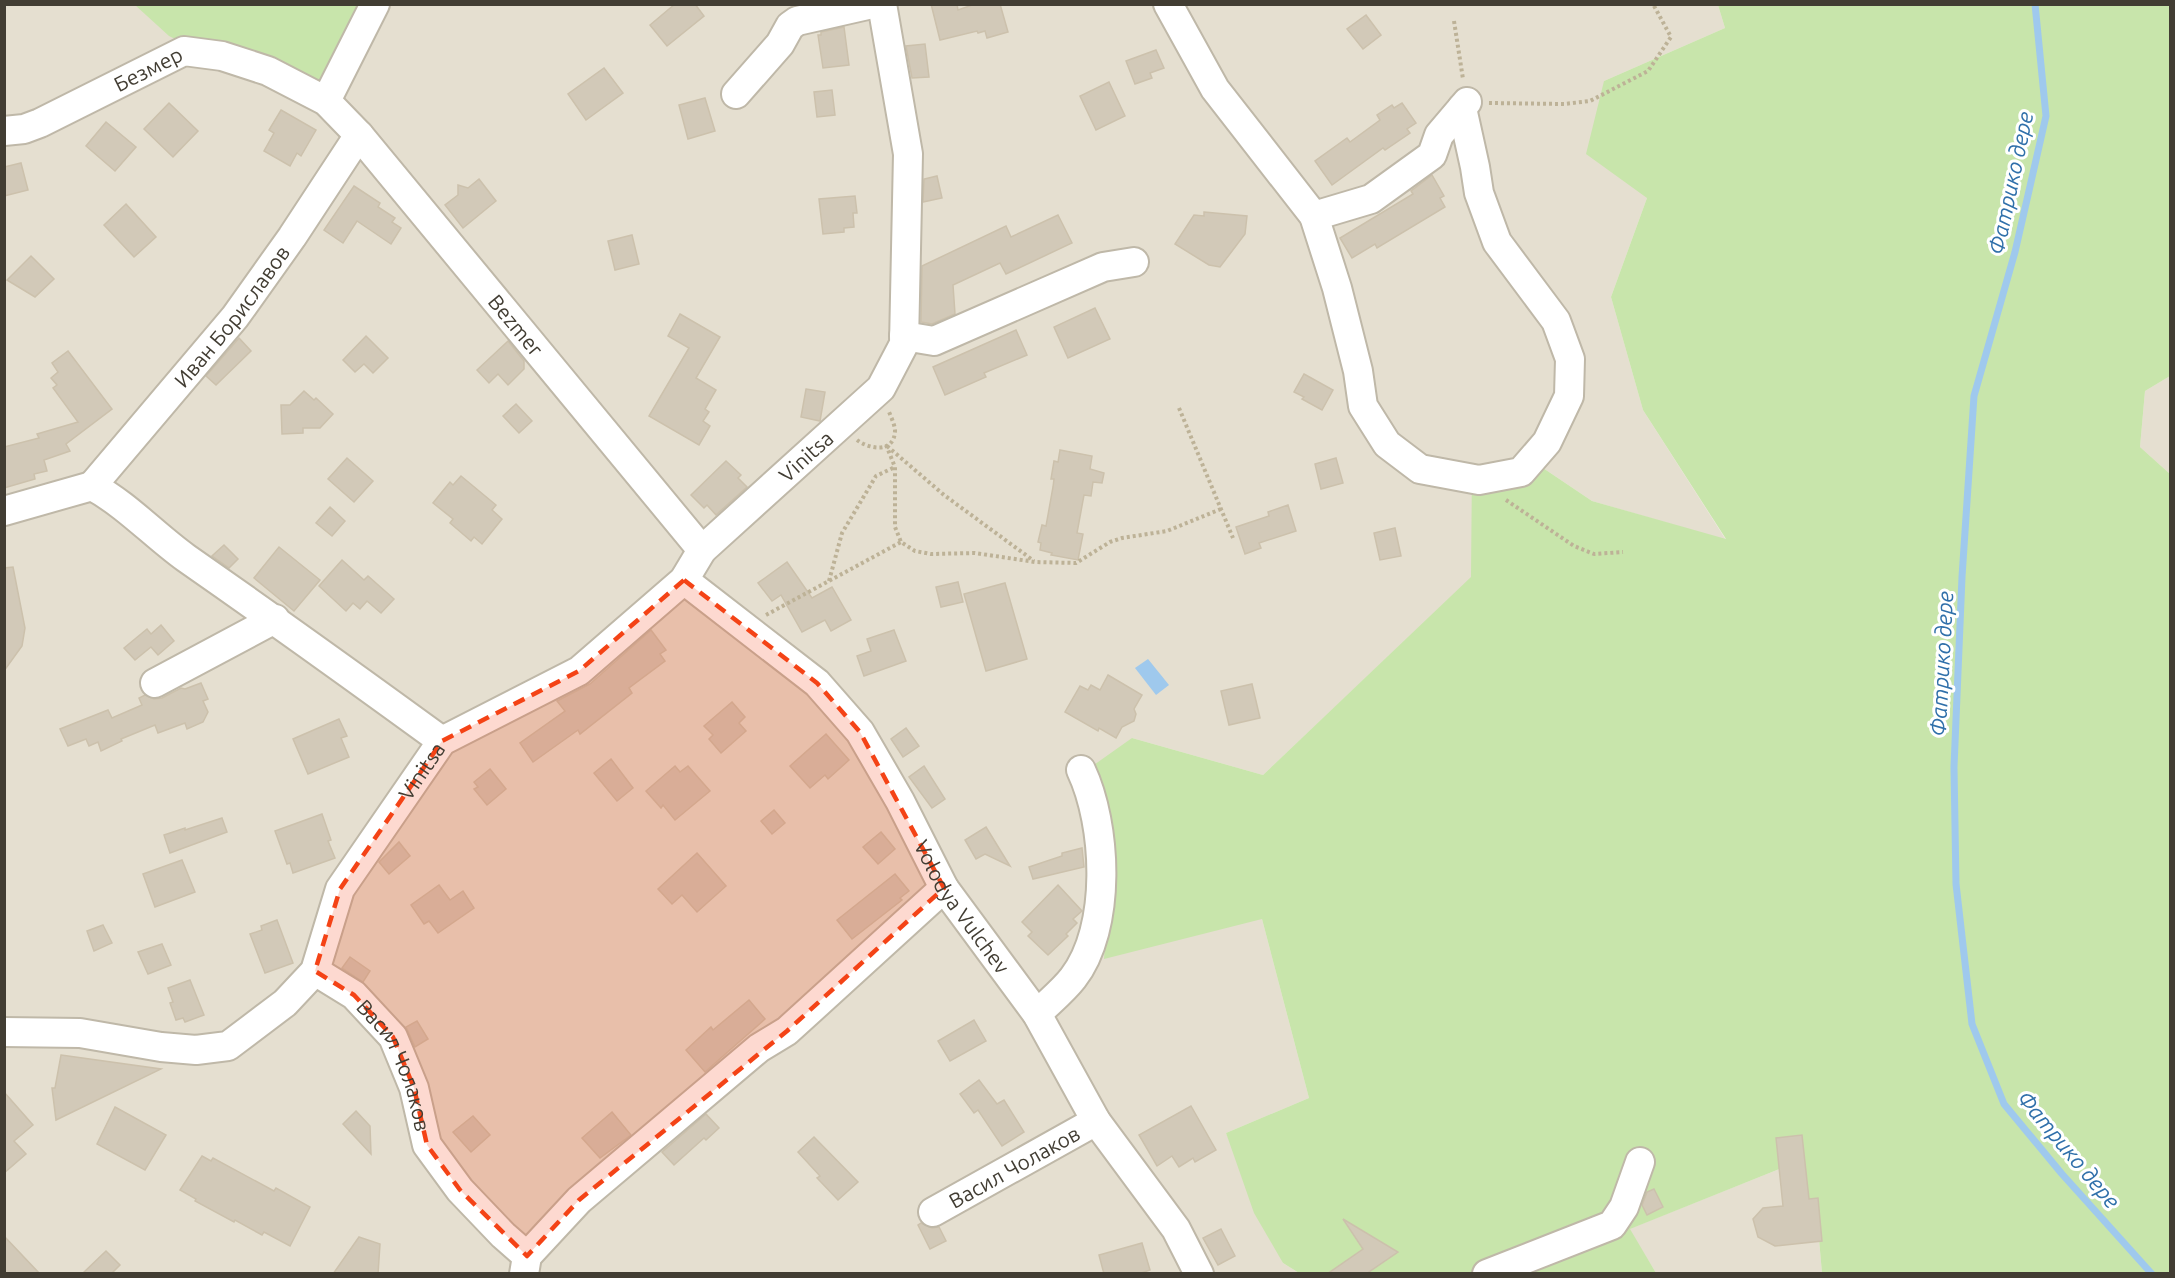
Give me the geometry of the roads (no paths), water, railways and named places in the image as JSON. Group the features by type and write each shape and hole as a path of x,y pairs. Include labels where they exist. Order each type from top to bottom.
{"street":[{"path":"326,101 375,4"},
{"path":"736,94 780,44 790,26 797,21 872,4"},
{"path":"882,4 908,154 904,336 934,341 1103,267 1134,262"},
{"path":"1168,4 1215,89 1314,216 1339,298 1358,371 1364,406 1387,444 1420,469 1479,480 1521,472 1547,442 1569,396 1569,359 1556,321 1497,242 1479,193 1464,105 1439,135 1432,155 1371,199 1314,216"},
{"name":"Безмер","path":"4,131 24,129 40,123 183,51 222,56 268,71 326,101"},
{"name":"Bezmer","path":"326,101 359,135 702,550"},
{"name":"Иван Бориславов","path":"92,486 235,317 292,237 359,135"},
{"name":"Vinitsa","path":"4,1032 80,1033 161,1047 196,1050 228,1046 285,1003 315,971 340,889 442,741 579,671 684,580 702,550 881,388 903,344 904,336"},
{"path":"4,511 92,486 112,498 183,555 442,741"},
{"name":"Volodya Vulchev","path":"684,580 817,683 860,732 900,801 944,888 1037,1014 1096,1121 1176,1229 1199,1274"},
{"path":"155,683 275,619"},
{"path":"1037,1014 1074,977 1095,934 1101,868 1100,836 1090,788 1081,770"},
{"path":"525,1265 579,1200 759,1048 787,1031 944,888"},
{"name":"Васил Чолаков","path":"315,971 354,995 393,1037 414,1088 427,1145 460,1190 503,1235 525,1265"},
{"name":"Васил Чолаков","path":"933,1212 1096,1121"},
{"path":"1488,1274 1612,1225 1624,1207 1640,1162"}],"water":[{"path":"1148,659 1169,685 1156,695 1135,668"}],"waterway":[{"name":"Фатрико дере","path":"2035,4 2046,116 2015,252 1974,396 1962,577 1954,767 1956,884 1972,1024 2004,1104 2062,1174 2152,1274"}]}
